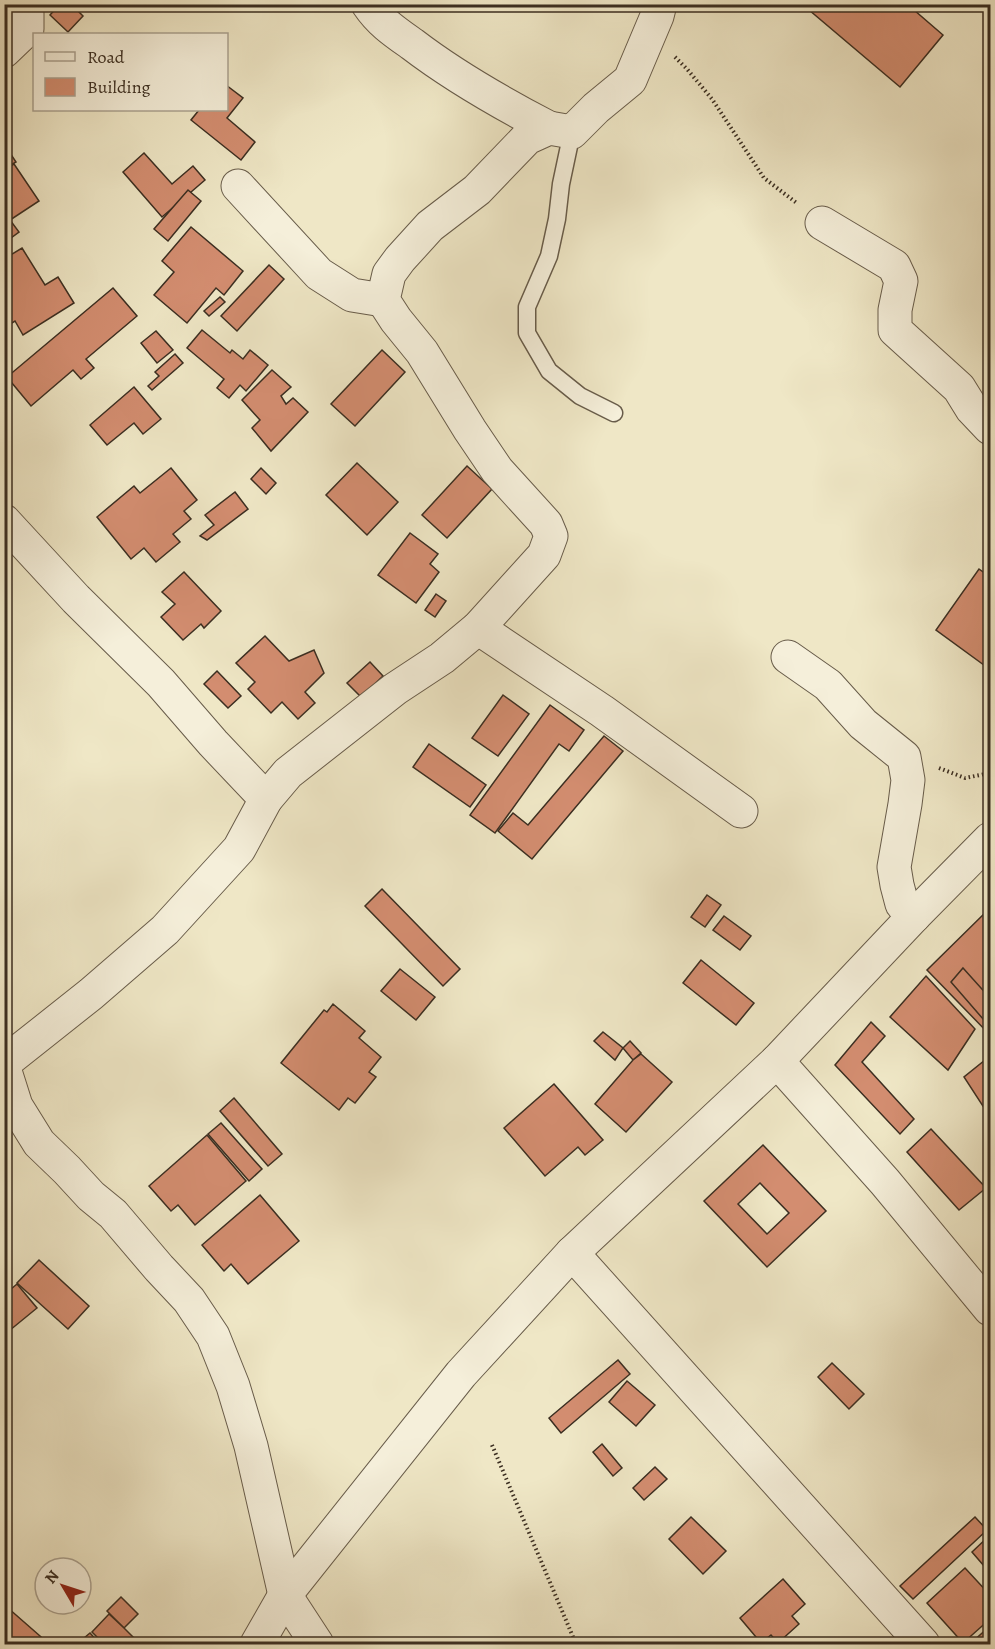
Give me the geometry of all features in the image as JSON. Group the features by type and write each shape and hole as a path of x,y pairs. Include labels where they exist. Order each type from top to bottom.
{"street":[{"path":"4,51 27,29 27,4"},
{"path":"368,4 378,18 439,66 493,99 560,130"},
{"path":"4,1063 91,994 165,930 238,849 266,799 288,773 395,689 442,658 477,628 543,555 551,536 546,524 497,470 422,352 383,300 389,274 400,259 430,226 477,190 527,138 560,130 596,108 630,80 655,19"},
{"path":"238,186 319,274 351,295 383,300"},
{"path":"822,223 894,266 901,281 895,310 895,330 959,388 972,409 990,428"},
{"path":"4,521 76,599 161,683 266,799"},
{"path":"477,628 602,711 741,810"},
{"path":"788,657 828,685 863,724 904,757 908,780 894,867 902,904 914,916"},
{"path":"257,1644 285,1595 461,1374 572,1253 777,1061 990,839"},
{"path":"777,1061 885,1182 990,1309"},
{"path":"4,1068 16,1106 39,1143 91,1196 113,1214 159,1269 189,1300 213,1336 233,1386 251,1446 285,1595 317,1644"},
{"path":"572,1253 923,1644"}],"lane":[{"path":"560,130 561,184 557,219 549,256 527,307 527,333 549,371 580,396 614,413"}],"path":[{"path":"655,19 687,69 712,99 764,178 822,223"},
{"path":"904,757 965,778 990,773"},
{"path":"492,1445 576,1644"}],"building":[{"path":"60,4 71,4 83,16 68,32 50,15"},
{"path":"802,4 907,4 943,35 900,87"},
{"path":"228,87 243,98 227,118 255,142 241,160 191,120 198,111 228,111"},
{"path":"4,144 16,162 4,169"},
{"path":"144,153 172,184 193,166 205,180 162,217 123,172"},
{"path":"14,164 39,201 10,220 19,232 4,243 4,171"},
{"path":"188,190 201,201 168,241 154,229"},
{"path":"191,227 243,271 224,295 216,288 187,323 154,295 174,272 162,261"},
{"path":"22,248 45,285 58,277 74,303 23,335 15,321 7,326 4,322 4,259"},
{"path":"269,265 284,279 237,331 221,316"},
{"path":"113,288 137,316 86,359 94,368 81,379 73,370 31,406 7,377"},
{"path":"220,297 225,302 209,316 204,311"},
{"path":"202,330 230,353 232,350 243,359 250,350 268,365 246,391 240,385 229,398 217,388 224,379 187,348"},
{"path":"156,331 173,350 157,363 141,343"},
{"path":"382,350 405,372 355,426 331,404"},
{"path":"175,354 183,363 152,390 148,386 159,376 155,372"},
{"path":"272,370 291,387 281,396 286,404 293,398 308,412 271,451 252,428 260,420 242,400"},
{"path":"134,387 161,419 143,434 134,423 107,445 90,425"},
{"path":"357,463 398,502 367,535 326,495"},
{"path":"467,466 492,489 447,538 422,515"},
{"path":"171,468 197,500 184,511 191,519 173,534 180,542 156,562 144,548 131,559 97,517 134,486 140,493"},
{"path":"261,468 276,483 266,494 251,479"},
{"path":"235,492 248,509 207,540 200,536 214,525 205,515"},
{"path":"410,533 438,554 430,564 439,572 416,603 378,575"},
{"path":"979,569 990,577 990,665 988,668 936,630"},
{"path":"184,572 221,611 204,628 201,624 183,640 161,617 175,604 162,592"},
{"path":"436,594 446,601 435,617 425,610"},
{"path":"265,636 289,661 314,650 324,673 305,692 315,703 298,719 282,702 271,713 248,689 255,682 236,663"},
{"path":"370,662 383,676 361,697 347,683"},
{"path":"217,671 241,696 228,708 204,684"},
{"path":"503,695 529,714 498,756 472,738"},
{"path":"550,705 584,730 569,751 559,744 495,833 470,815"},
{"path":"604,736 623,751 532,859 498,831 513,813 528,825"},
{"path":"429,744 486,785 470,807 413,767"},
{"path":"382,889 460,969 443,986 365,906"},
{"path":"707,895 721,905 705,927 691,917"},
{"path":"990,908 990,1035 927,970"},
{"path":"724,916 751,936 740,950 713,930"},
{"path":"701,960 754,1003 736,1025 683,983"},
{"path":"963,968 990,998 990,1027 951,982"},
{"path":"400,969 435,997 416,1020 381,991"},
{"path":"926,976 975,1029 948,1070 890,1017"},
{"path":"333,1004 365,1031 359,1038 381,1057 369,1072 376,1077 355,1103 348,1098 339,1110 281,1063 324,1010 327,1012"},
{"path":"871,1022 885,1036 862,1062 914,1119 900,1134 835,1065"},
{"path":"603,1032 623,1048 615,1060 594,1041"},
{"path":"630,1041 641,1053 633,1060 623,1048"},
{"path":"641,1054 672,1082 626,1132 595,1104 633,1060"},
{"path":"990,1056 990,1117 964,1077"},
{"path":"554,1084 603,1140 585,1155 578,1147 545,1176 504,1128"},
{"path":"234,1098 282,1154 268,1166 220,1111"},
{"path":"221,1123 262,1169 249,1181 208,1134"},
{"path":"931,1129 986,1188 959,1210 907,1152"},
{"path":"207,1135 246,1181 195,1225 178,1205 171,1211 149,1186"},
{"path":"763,1145 826,1211 767,1267 704,1201","holes":["760,1183 789,1213 767,1234 738,1204"]},
{"path":"260,1195 299,1241 248,1284 231,1264 224,1271 202,1245"},
{"path":"39,1260 89,1306 68,1329 17,1283"},
{"path":"17,1284 37,1308 4,1335 4,1295"},
{"path":"618,1360 630,1374 561,1433 549,1418"},
{"path":"832,1363 864,1394 849,1409 818,1377"},
{"path":"627,1381 655,1405 636,1426 609,1402"},
{"path":"602,1444 622,1468 613,1476 593,1452"},
{"path":"655,1467 667,1479 644,1500 633,1488"},
{"path":"691,1517 726,1551 703,1574 669,1539"},
{"path":"975,1517 987,1530 913,1599 900,1586"},
{"path":"990,1535 990,1573 972,1552"},
{"path":"965,1568 990,1595 990,1619 963,1643 927,1603"},
{"path":"783,1579 805,1604 792,1616 799,1624 778,1643 771,1635 761,1643 740,1618"},
{"path":"121,1597 138,1614 124,1628 107,1611"},
{"path":"8,1608 48,1643 4,1644 4,1612"},
{"path":"109,1614 140,1644 104,1644 92,1632"},
{"path":"990,1626 990,1644 970,1644"},
{"path":"90,1633 100,1644 77,1644"}]}
